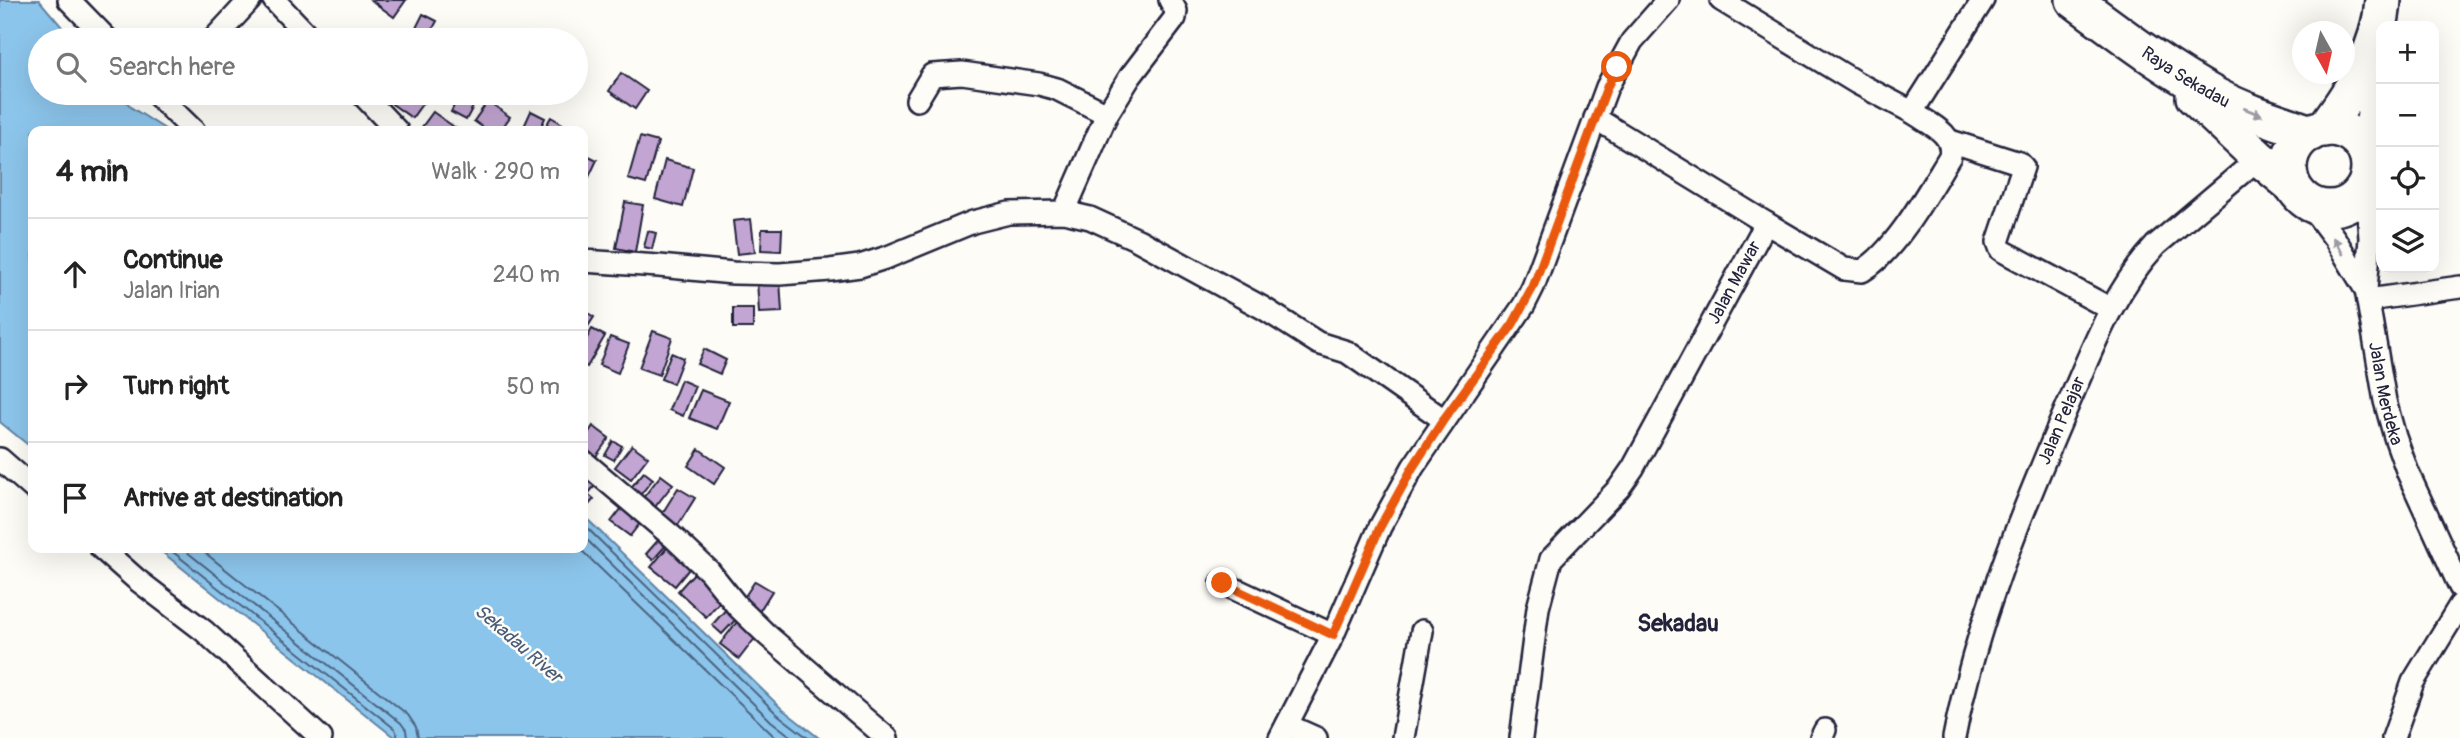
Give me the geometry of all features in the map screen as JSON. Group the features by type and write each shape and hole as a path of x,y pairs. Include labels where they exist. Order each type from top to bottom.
{"highway":[{"name":"Raya Sekadau","path":"2074,0 2151,56 2217,96 2255,114 2318,131"},
{"path":"2382,19 2378,96 2367,171 2354,200 2336,208 2327,208 2301,195 2290,177 2291,156 2302,139 2318,131 2360,76 2382,19"},
{"name":"Jalan Merdeka","path":"2151,56 2301,195"},
{"path":"2318,131 2346,132 2363,147 2367,171"}],"street":[{"path":"69,0 96,28"},
{"path":"274,0 301,28"},
{"path":"1064,212 1107,114 1130,77 1175,18 1176,11 1170,0"},
{"path":"1316,738 1284,731 1333,635 1380,527 1413,467 1444,419 1513,324 1533,287 1607,87 1632,41 1668,0"},
{"path":"1721,0 1857,83 1912,112 1950,141 2019,163 2023,167 1998,242 2001,250 2111,309"},
{"path":"1912,112 1983,0"},
{"path":"222,28 239,4"},
{"path":"917,100 932,75 962,73 1048,86 1107,114"},
{"path":"169,105 189,126"},
{"path":"372,105 392,126"},
{"path":"1595,118 1766,223"},
{"name":"Jalan Mawar","path":"1521,738 1538,608 1551,559 1619,488 1633,468 1766,223 1844,269 1863,271 1882,256 1919,205 1950,156 1950,141"},
{"name":"Jalan Pelajar","path":"1954,738 1973,652 1983,621 2035,480 2111,309 2141,261 2156,245 2259,158"},
{"path":"2367,171 2370,239 2367,295 2460,287"},
{"name":"Jalan Merdeka","path":"2301,195 2335,239 2367,295 2385,401 2395,437 2460,587"},
{"path":"588,261 733,273 780,274 830,270 860,266 888,257 973,222 1009,212 1064,212 1090,218 1138,240 1263,308 1318,343 1347,352 1444,419"},
{"path":"0,459 28,484"},
{"path":"588,465 709,571 738,607 776,643 887,738"},
{"path":"107,553 204,631 267,686 318,737"},
{"path":"1222,583 1333,635"},
{"path":"2393,738 2413,682 2460,605"},
{"path":"1403,738 1422,631"}],"water":[{"path":"0,0 39,0 63,28 28,28 28,105 129,105 160,126 28,126 28,445 0,422"},
{"name":"Sekadau River","path":"588,520 782,709 819,738 395,738 163,553 588,553"}],"building":[{"path":"371,0 406,0 394,17"},
{"path":"423,14 437,21 433,28 416,28"},
{"path":"621,73 647,91 635,109 609,91"},
{"path":"393,105 421,105 412,118"},
{"path":"454,105 474,105 466,120 451,112"},
{"path":"485,105 494,105 510,117 504,126 481,126 474,121"},
{"path":"531,111 545,118 541,126 524,126"},
{"path":"433,112 453,126 423,126"},
{"path":"551,117 566,126 546,126"},
{"path":"640,137 658,142 646,184 628,179"},
{"path":"588,156 597,160 588,179"},
{"path":"665,160 693,168 683,207 655,199"},
{"path":"625,202 643,205 635,252 616,248"},
{"path":"751,219 755,252 737,254 733,221"},
{"path":"762,229 782,229 781,251 761,250"},
{"path":"648,231 656,233 652,249 644,247"},
{"path":"780,280 782,312 759,313 757,281"},
{"path":"733,308 753,308 753,328 733,328"},
{"path":"588,313 594,317 588,326"},
{"path":"592,329 605,336 588,365 588,336"},
{"path":"653,331 672,338 659,375 639,368"},
{"path":"610,337 629,344 618,373 599,365"},
{"path":"704,349 726,360 720,374 697,364"},
{"path":"671,353 683,358 673,384 661,379"},
{"path":"681,380 695,386 683,416 669,410"},
{"path":"701,390 729,401 717,429 689,418"},
{"path":"593,426 609,438 592,462 588,459 588,434"},
{"path":"613,441 622,446 614,460 605,455"},
{"path":"632,445 648,457 631,479 615,467"},
{"path":"699,449 725,467 714,484 688,466"},
{"path":"588,471 599,481 588,494"},
{"path":"644,472 653,479 637,499 628,491"},
{"path":"661,475 673,484 651,512 639,503"},
{"path":"678,488 695,498 677,527 660,517"},
{"path":"588,494 594,499 588,506"},
{"path":"625,504 644,518 630,536 611,522"},
{"path":"661,537 668,543 653,560 646,554"},
{"path":"670,544 693,564 675,586 651,567"},
{"path":"696,571 724,597 706,617 678,591"},
{"path":"755,581 772,591 757,615 740,604"},
{"path":"729,606 740,615 722,634 712,625"},
{"path":"740,618 759,633 739,659 720,644"}],"district":[{"name":"Sekadau","path":"1678,623"}],"route":[{"path":"1222,583 1333,635 1380,527 1413,467 1444,419 1513,324 1533,287 1607,87 1617,67"}]}
